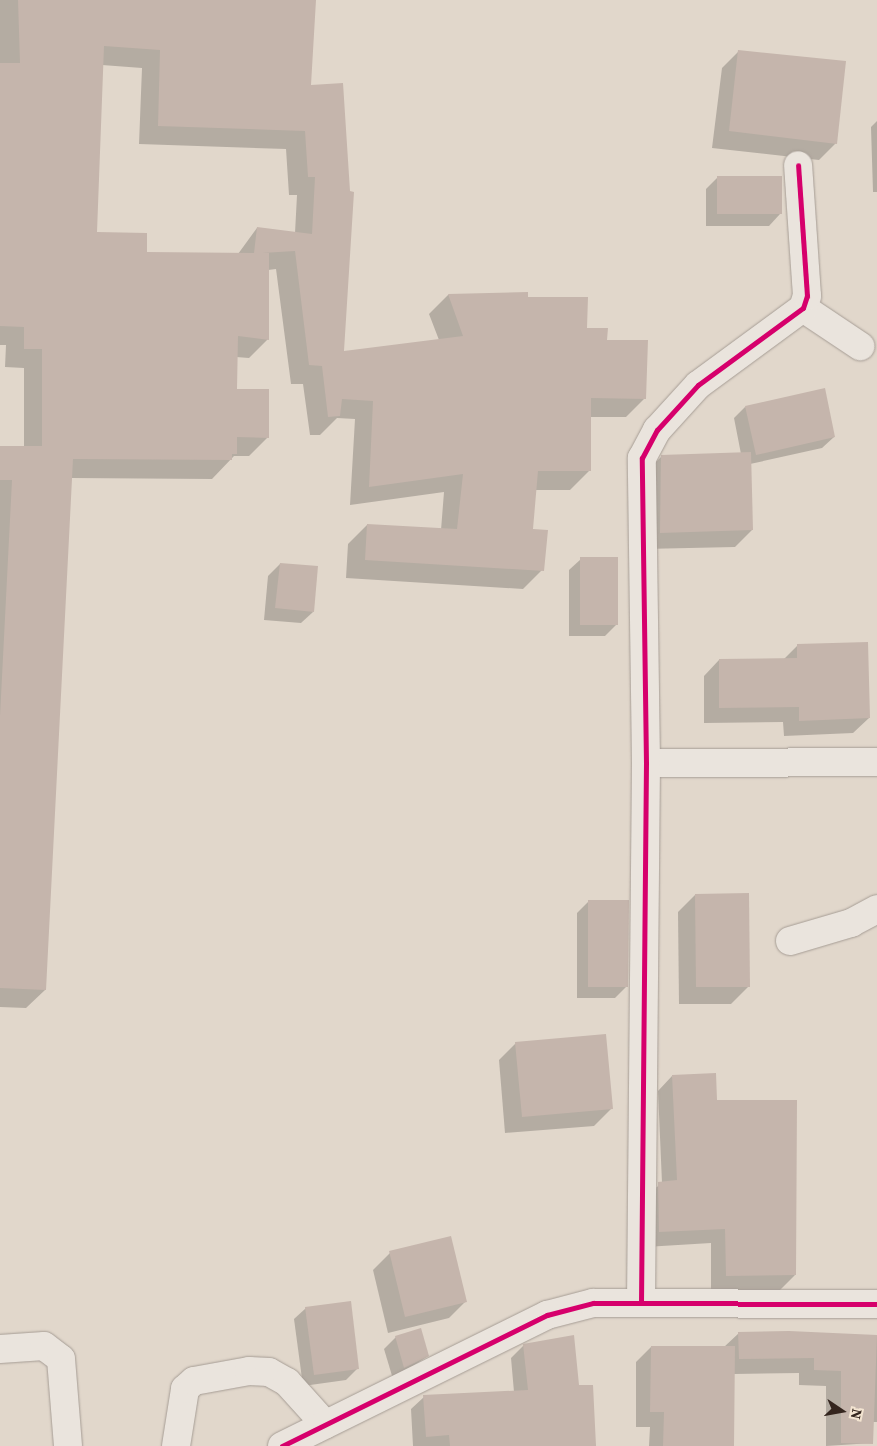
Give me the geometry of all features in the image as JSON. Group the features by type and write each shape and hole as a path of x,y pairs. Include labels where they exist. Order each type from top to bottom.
{"street":[{"path":"641,1303 646,763 642,458 656,430 698,385 803,308 807,296 798,165"},
{"path":"803,308 860,346"},
{"path":"646,763 877,762"},
{"path":"790,941 851,923 877,909"},
{"path":"282,1446 547,1316 593,1304 877,1304"},
{"path":"0,1349 44,1346 61,1358 68,1446"},
{"path":"176,1446 185,1388 194,1381 250,1371 270,1372 287,1382 325,1424"}],"building":[{"path":"18,0 316,0 311,85 343,83 350,191 354,192 344,351 463,336 448,294 528,292 528,297 588,297 587,328 608,328 607,340 648,340 646,399 591,398 591,471 538,471 533,529 548,530 544,571 365,560 367,524 457,529 463,474 369,487 373,401 342,399 340,416 328,417 322,366 309,365 295,251 262,253 269,253 269,340 238,336 237,389 269,389 269,438 237,437 237,454 232,454 232,460 73,459 46,990 0,988 0,716 12,480 0,480 0,446 42,446 42,349 24,349 24,327 0,326 0,63 20,63","holes":["104,46 160,50 158,126 305,131 308,177 315,177 312,234 257,227 254,253 147,252 147,233 97,232"]},
{"path":"738,50 846,61 837,144 729,131"},
{"path":"717,176 782,176 782,214 717,214"},
{"path":"825,388 835,437 756,455 745,406"},
{"path":"751,452 753,530 660,533 661,455"},
{"path":"580,557 618,557 618,625 580,625"},
{"path":"280,563 318,566 314,612 275,608"},
{"path":"868,642 870,718 799,721 799,707 719,708 719,659 797,658 797,644"},
{"path":"749,893 750,987 696,987 695,894"},
{"path":"588,900 629,900 628,987 588,987"},
{"path":"606,1034 613,1109 522,1117 515,1042"},
{"path":"716,1073 717,1100 797,1100 796,1275 726,1276 725,1229 659,1232 658,1182 677,1180 672,1075"},
{"path":"451,1236 467,1302 405,1317 389,1251"},
{"path":"351,1301 359,1369 314,1375 305,1307"},
{"path":"421,1328 429,1356 404,1368 395,1336"},
{"path":"789,1331 877,1335 873,1444 841,1443 841,1371 814,1370 814,1358 739,1359 738,1332"},
{"path":"574,1335 579,1385 593,1385 596,1446 450,1446 449,1435 426,1437 423,1395 528,1390 523,1344"},
{"path":"651,1346 735,1346 734,1446 663,1446 664,1412 650,1412"}],"cycle path":[{"path":"641,1303 646,763 642,458 657,430 698,385 803,308 807,296 798,165"},
{"path":"282,1446 547,1315 593,1303 877,1304"}]}
